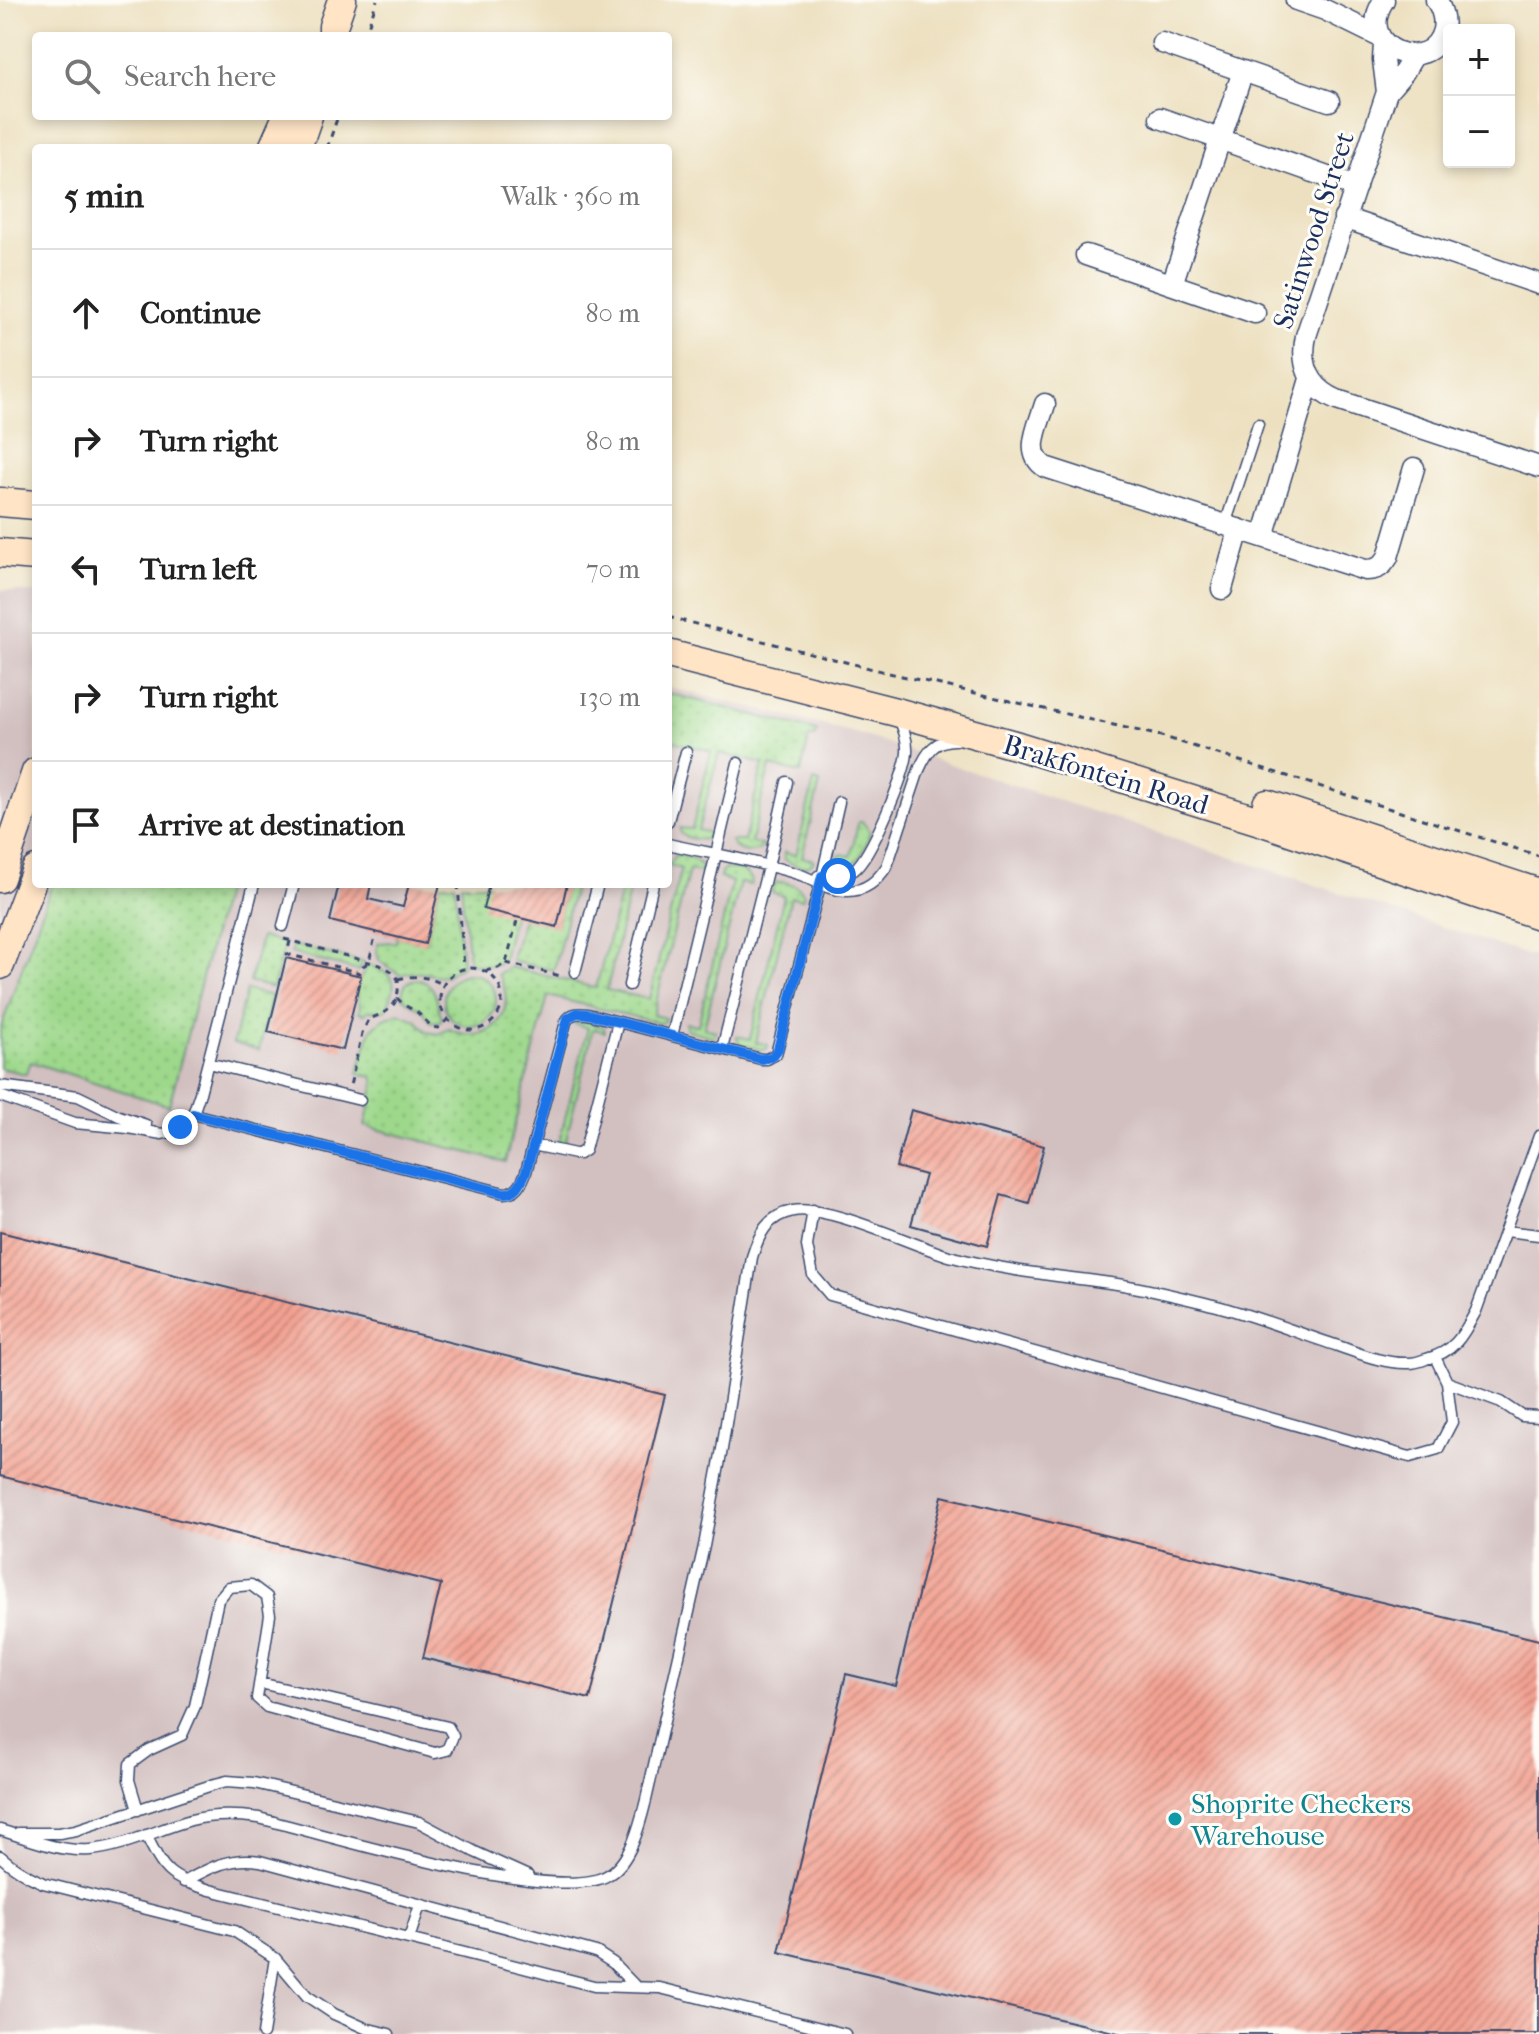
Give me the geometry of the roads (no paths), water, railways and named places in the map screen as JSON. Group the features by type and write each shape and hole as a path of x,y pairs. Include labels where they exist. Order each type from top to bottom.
{"street":[{"path":"1296,0 1325,10 1382,40 1397,53 1414,55"},
{"name":"Satinwood Street","path":"1384,0 1377,13 1376,25 1382,40 1387,92"},
{"path":"1436,0 1444,24"},
{"name":"Satinwood Street","path":"1310,379 1304,362 1304,346 1387,92 1414,55 1425,52 1443,36"},
{"path":"1162,43 1329,101"},
{"path":"1172,284 1243,71"},
{"path":"1160,118 1356,187"},
{"path":"275,144 285,120"},
{"path":"298,144 307,120"},
{"path":"1344,218 1539,284"},
{"path":"1086,255 1255,313"},
{"path":"1310,379 1321,392 1337,400 1539,467"},
{"path":"1263,537 1310,379"},
{"path":"1045,404 1033,454 1037,462 1045,467 1365,570 1375,570 1388,557 1414,468"},
{"path":"0,502 32,505"},
{"path":"1222,589 1232,527"},
{"path":"0,553 32,556"},
{"name":"Brakfontein Road","path":"672,644 900,697 1022,731 1269,804 1539,893"},
{"name":"Brakfontein Road","path":"672,655 1018,746 1263,822 1539,915"},
{"path":"0,878 32,784"},
{"path":"1433,858 1443,872 1539,905"},
{"path":"0,965 32,881"}],"lane":[{"path":"1232,527 1258,424"},
{"path":"821,881 848,873 868,853 906,760 907,740 896,712"},
{"path":"672,845 804,876 844,891 858,890 867,887 881,875 919,770 932,746 949,739 990,746 1018,746"},
{"path":"672,806 686,752"},
{"path":"672,1036 738,763"},
{"path":"722,1049 787,782"},
{"path":"193,1114 511,1193 519,1186 526,1172 568,1018 572,1015 581,1013 761,1059 776,1054 839,802"},
{"path":"0,1096 83,1124 162,1134 180,1127 193,1114 253,888"},
{"path":"283,926 293,888"},
{"path":"575,972 597,888"},
{"path":"629,985 652,888"},
{"path":"533,1145 575,1154 585,1150 618,1022"},
{"path":"208,1063 360,1100"},
{"path":"0,1086 78,1096 135,1122 155,1127 180,1127"},
{"path":"2,1831 72,1850 106,1848 194,1819 232,1815 259,1818 446,1866 537,1881 592,1882 612,1873 635,1839 646,1800 704,1546 752,1257 758,1237 769,1221 782,1213 813,1210 949,1256 1010,1270 1147,1290 1220,1307 1380,1360 1410,1363 1435,1357 1452,1348 1465,1332 1476,1311 1539,1136"},
{"path":"813,1210 807,1246 813,1275 830,1295 1410,1457 1438,1449 1452,1422 1447,1382 1435,1357"},
{"path":"1506,1231 1539,1235"},
{"path":"1447,1382 1501,1402 1522,1416 1539,1417"},
{"path":"138,1810 129,1780 130,1764 149,1750 182,1735 195,1706 218,1600 229,1587 251,1585 267,1597 270,1615 257,1698 267,1707 435,1753 447,1750 453,1736 448,1727 260,1683"},
{"path":"2,1831 35,1834 76,1830 215,1784 227,1781 254,1783 419,1822 537,1881"},
{"path":"146,1835 167,1872 184,1882 594,1986 660,1988 845,2034"},
{"path":"0,1856 19,1871 43,1883 226,1927 275,1958 307,1996 325,2008 365,2028 389,2034"},
{"path":"184,1882 221,1863 251,1859 596,1952 613,1963 635,1986"},
{"path":"409,1939 420,1905"},
{"path":"263,2034 275,1958"}],"place":[{"name":"Shoprite Checkers Warehouse","path":"1175,1819"}]}
